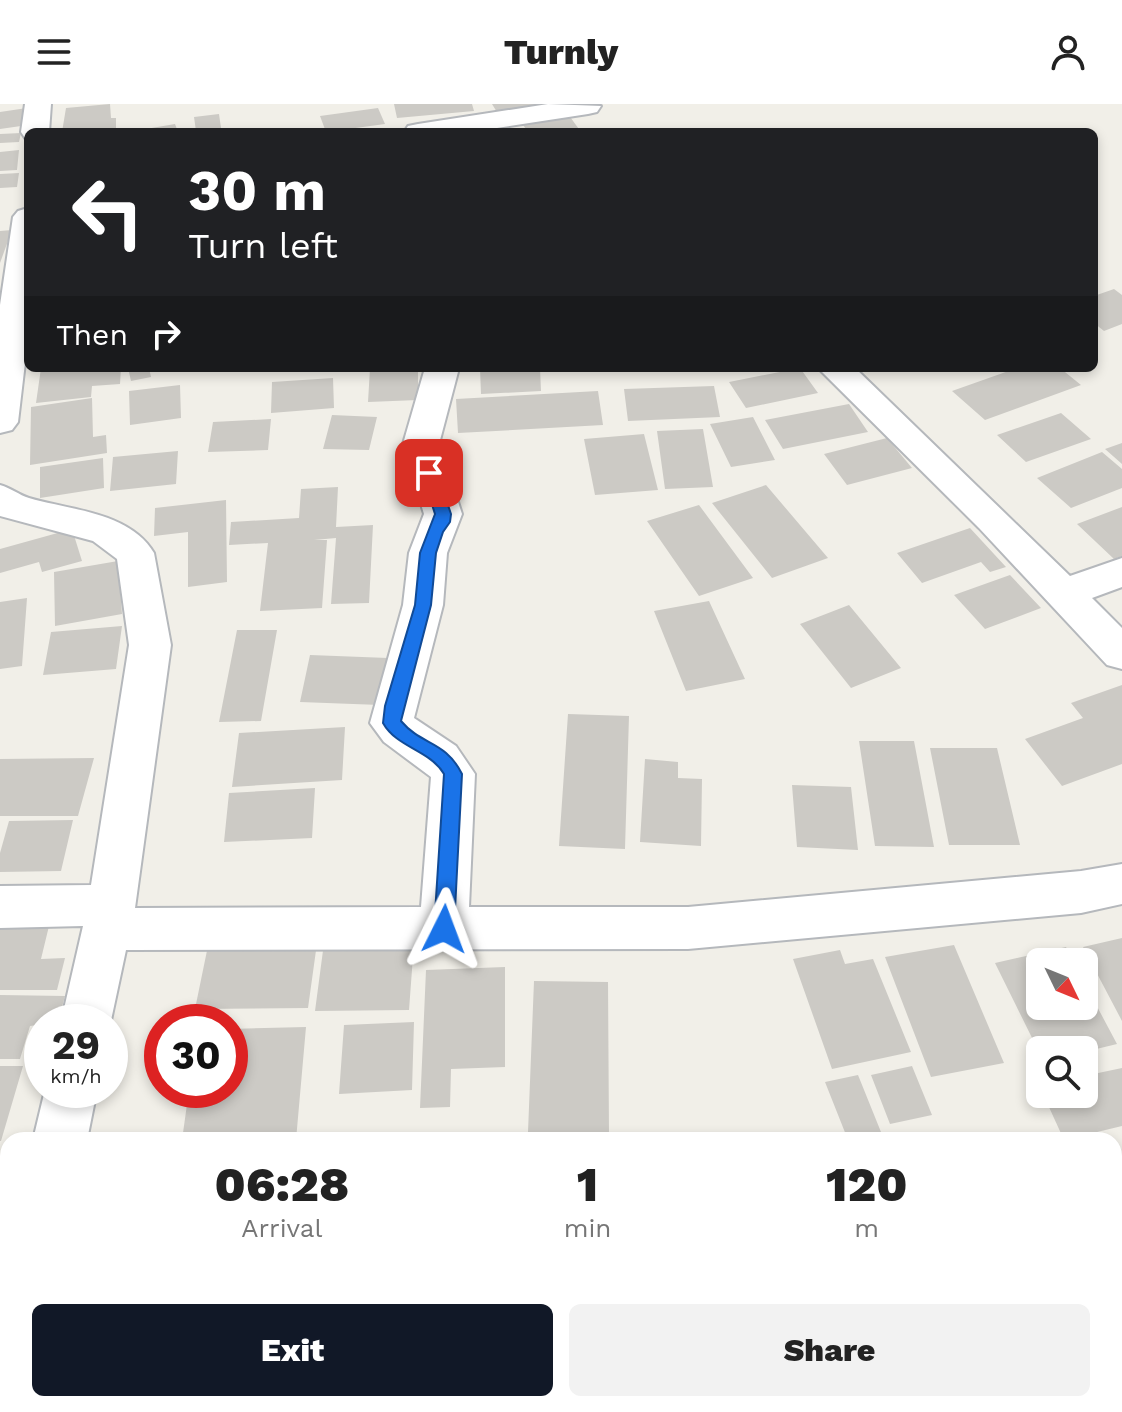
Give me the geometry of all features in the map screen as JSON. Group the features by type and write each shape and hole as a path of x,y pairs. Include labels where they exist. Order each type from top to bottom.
{"street":[{"path":"35,128 38,104"},
{"path":"451,128 592,111"},
{"path":"0,422 10,282 24,231"},
{"path":"441,372 421,444 443,514 442,522 435,530 428,553 423,605 392,723 401,733 444,758 453,774 444,929"},
{"path":"839,372 910,437 1122,654"},
{"path":"0,498 11,506 106,531 135,553 150,645 110,917 90,1004"},
{"path":"1063,594 1122,572"},
{"path":"0,907 110,917 444,929 688,928 1081,892 1122,884"},
{"path":"62,1132 67,1108"}],"building":[{"path":"110,104 111,118 116,118 116,128 63,128 66,108"},
{"path":"394,104 472,104 474,111 397,118"},
{"path":"492,104 563,104 563,106 500,117"},
{"path":"27,108 28,125 0,129 0,112"},
{"path":"378,108 385,124 324,128 320,116"},
{"path":"219,114 221,128 196,128 194,117"},
{"path":"568,114 578,128 525,128 521,122"},
{"path":"175,124 176,128 152,128"},
{"path":"21,133 19,142 0,143 0,134"},
{"path":"19,150 17,170 0,171 0,152"},
{"path":"19,173 17,187 0,188 0,174"},
{"path":"12,230 0,263 0,231"},
{"path":"1114,289 1122,295 1122,324 1104,331 1098,326 1098,295"},
{"path":"40,372 121,372 120,384 92,386 91,397 36,403"},
{"path":"129,372 150,372 151,377 131,381"},
{"path":"370,372 418,372 418,400 368,402"},
{"path":"480,372 540,372 541,391 481,394"},
{"path":"780,372 803,372 818,393 746,408 729,382"},
{"path":"1006,372 1065,372 1081,385 985,420 952,391"},
{"path":"333,378 334,408 271,413 272,382"},
{"path":"180,385 181,418 130,425 129,391"},
{"path":"714,386 720,417 628,421 624,389"},
{"path":"598,391 603,425 458,433 456,399"},
{"path":"92,398 93,437 106,435 107,453 30,465 31,407"},
{"path":"849,404 868,432 783,449 765,420"},
{"path":"1061,413 1091,439 1026,462 997,435"},
{"path":"332,415 377,417 369,450 323,449"},
{"path":"753,417 775,460 731,467 710,424"},
{"path":"271,419 268,450 208,452 213,422"},
{"path":"703,429 713,487 665,489 657,431"},
{"path":"644,434 658,490 595,495 584,439"},
{"path":"887,438 912,468 847,485 824,454"},
{"path":"1122,443 1122,464 1105,449"},
{"path":"178,451 176,484 110,491 113,457"},
{"path":"1102,452 1122,469 1122,488 1071,508 1037,478"},
{"path":"103,458 104,488 40,498 40,467"},
{"path":"766,485 828,558 772,578 712,503"},
{"path":"338,487 336,527 373,525 369,603 331,604 336,538 314,540 327,540 322,608 260,611 268,543 229,545 231,522 299,518 301,489"},
{"path":"226,500 227,582 188,587 188,532 154,536 155,508"},
{"path":"699,505 753,578 699,596 647,521"},
{"path":"1122,507 1122,556 1114,559 1077,524"},
{"path":"970,528 1006,567 990,572 981,562 922,583 897,553"},
{"path":"72,529 82,561 42,572 39,562 0,573 0,549"},
{"path":"118,561 122,614 55,626 54,572"},
{"path":"1010,575 1041,608 985,629 954,595"},
{"path":"27,598 22,666 0,669 0,602"},
{"path":"709,601 745,679 686,691 654,611"},
{"path":"849,605 901,668 851,688 800,624"},
{"path":"122,626 116,669 43,675 51,632"},
{"path":"237,630 277,630 261,721 219,722"},
{"path":"310,655 388,658 380,705 300,702"},
{"path":"1122,685 1122,764 1062,786 1025,739 1083,718 1071,703"},
{"path":"568,714 629,716 625,849 559,846"},
{"path":"345,727 342,780 232,787 239,733"},
{"path":"859,741 914,741 934,847 875,846"},
{"path":"930,748 997,748 1020,845 949,845"},
{"path":"94,758 78,816 0,816 0,759"},
{"path":"645,759 678,762 678,778 702,779 701,846 640,842"},
{"path":"792,785 851,787 858,850 797,847"},
{"path":"315,788 312,838 224,842 229,793"},
{"path":"73,820 61,871 0,872 0,853 9,821"},
{"path":"0,926 49,926 41,959 65,958 57,990 0,990"},
{"path":"210,936 318,936 308,1008 248,1009 248,1004 196,1004"},
{"path":"1122,938 1122,1021 1098,975 1098,948 1083,947"},
{"path":"324,943 414,943 409,1010 315,1011"},
{"path":"954,945 1004,1063 931,1077 885,957"},
{"path":"840,950 845,964 873,959 911,1052 832,1069 793,959"},
{"path":"1026,956 1026,1020 1098,1020 1098,1008 1117,1044 1098,1049 1098,1036 1031,1036 995,963"},
{"path":"505,967 505,1067 451,1069 450,1107 420,1108 426,970"},
{"path":"534,981 608,982 609,1132 528,1132"},
{"path":"0,995 65,996 63,1004 24,1004 24,1046 20,1059 0,1059"},
{"path":"414,1022 412,1090 339,1094 344,1025"},
{"path":"306,1027 297,1132 183,1132 186,1108 248,1108 248,1029"},
{"path":"0,1066 23,1066 4,1132 0,1132"},
{"path":"912,1066 932,1115 890,1124 871,1075"},
{"path":"1122,1068 1122,1126 1097,1132 1060,1132 1049,1108 1098,1108 1098,1073"},
{"path":"858,1075 881,1132 845,1132 825,1082"}],"route":[{"path":"429,473 443,514 442,522 435,530 428,553 423,605 392,723 401,733 444,758 453,774 444,929"}]}
